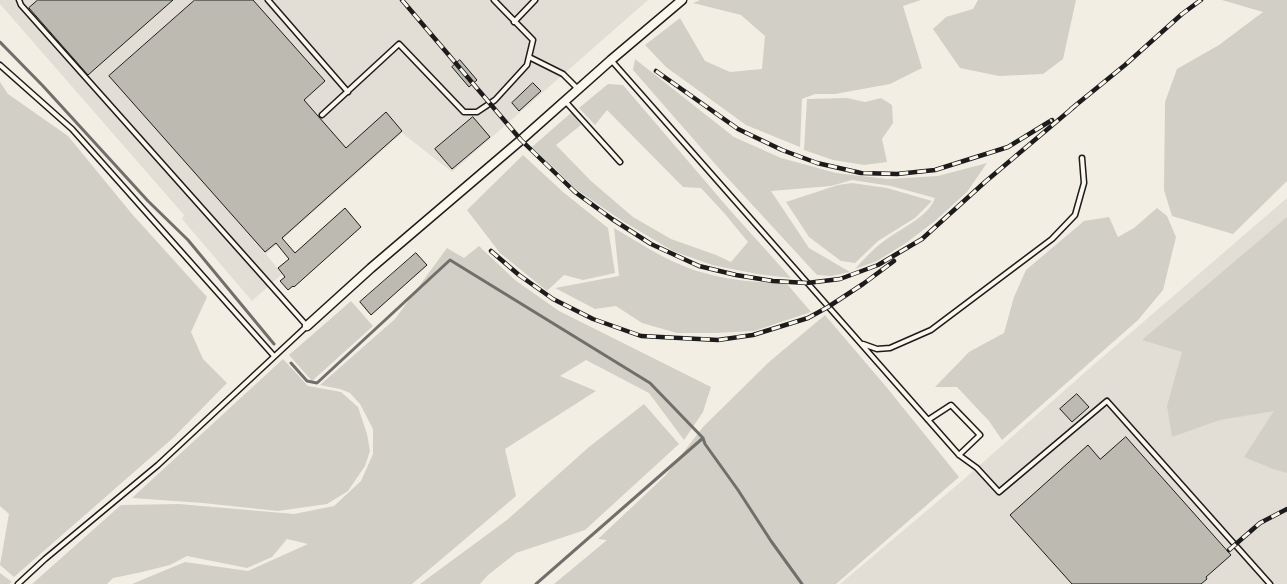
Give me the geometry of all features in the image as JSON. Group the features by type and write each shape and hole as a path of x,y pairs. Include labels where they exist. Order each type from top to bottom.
{"street":[{"path":"307,326 371,268 682,0"}],"lane":[{"path":"18,584 45,559 158,465 307,326 21,5 19,0"},
{"path":"268,0 348,92"},
{"path":"322,115 399,44 464,112 477,112 495,100 527,65 533,40 494,0"},
{"path":"514,22 535,0"},
{"path":"529,57 564,74 578,89"},
{"path":"611,60 959,455 977,468 999,492 1107,401 1270,584"},
{"path":"0,65 72,128 274,356"},
{"path":"566,101 620,162"},
{"path":"862,344 877,349 890,348 931,330 1052,239 1075,216 1084,183 1082,158"},
{"path":"928,420 952,405 980,435 959,455"}],"shaded area":[{"path":"0,0 648,0 452,172 402,133 266,254 282,274 252,301 182,219 184,215 0,4"},
{"path":"700,0 921,0 903,6 922,68 890,84 835,94 815,94 802,99 800,147 746,125 666,67 645,45 680,18 705,61 730,72 762,69 765,36 741,15 693,3"},
{"path":"978,0 1076,0 1063,59 1043,74 999,76 960,68 933,29 946,17 973,9"},
{"path":"1222,0 1287,0 1287,181 1233,234 1172,216 1164,190 1165,102 1177,69 1219,45 1263,12"},
{"path":"635,59 734,137 781,158 836,173 887,179 938,176 987,163 967,192 935,221 906,243 877,261 855,269 880,244 920,217 932,205 935,198 891,186 852,180 831,186 771,191 809,248 850,272 831,276 817,275 723,173 633,70"},
{"path":"0,82 8,94 68,136 132,214 207,297 191,332 203,359 227,383 173,438 14,577 0,565 9,514 0,506"},
{"path":"608,84 623,85 729,209 791,278 757,274 712,265 673,251 624,222 577,190 532,147 572,112 581,125 556,145 591,181 633,217 671,239 731,262 748,242 701,188 683,187 607,110 595,125 579,108"},
{"path":"847,98 865,102 881,98 892,105 893,123 882,139 887,162 864,165 833,160 804,150 807,99"},
{"path":"523,155 563,192 608,228 615,273 583,280 564,275 547,291 500,253 467,210"},
{"path":"852,183 887,188 932,201 915,218 878,241 855,263 841,261 809,237 786,202 838,185"},
{"path":"1287,198 1287,584 840,584 963,480 1091,367"},
{"path":"1157,208 1167,216 1176,237 1163,290 1138,320 1002,440 989,421 957,387 935,387 969,352 1004,333 1014,297 1026,270 1084,221 1109,217 1118,237 1134,228"},
{"path":"1287,217 1287,473 1244,457 1274,411 1220,420 1172,437 1167,406 1182,352 1142,340"},
{"path":"614,228 659,254 683,266 695,270 737,280 787,284 811,312 754,331 677,333 642,323 616,306 595,309 555,288 619,276"},
{"path":"479,246 515,280 559,311 711,387 703,412 684,440 649,393 586,360 560,376 596,391 505,449 516,496 412,584 132,584 185,562 248,571 308,544 287,539 272,557 247,568 187,556 170,565 113,578 107,584 32,584 121,505 179,504 294,514 334,506 361,481 373,454 373,429 360,404 350,393 340,389 320,385 395,319 447,248 464,258"},
{"path":"351,301 373,326 312,381 289,355"},
{"path":"825,315 888,389 959,477 836,584 554,584 607,540 598,539 665,476 703,427 769,362"},
{"path":"283,359 308,386 341,392 358,407 367,434 370,451 365,466 348,491 327,504 278,511 203,503 132,498"},
{"path":"644,404 679,444 585,530 516,553 488,575 480,584 420,584 507,520 589,447"},
{"path":"0,573 12,582 9,584 0,584"}],"building":[{"path":"38,0 173,0 88,75 29,8"},
{"path":"195,0 253,0 325,81 304,100 346,148 386,112 402,131 282,238 295,253 345,208 361,227 294,287 293,286 288,290 280,281 285,277 278,268 289,259 276,243 265,252 109,76"},
{"path":"460,60 477,80 469,87 452,67"},
{"path":"533,83 541,91 519,111 512,103"},
{"path":"473,117 490,137 452,169 435,149"},
{"path":"416,253 427,265 371,315 360,302"},
{"path":"1077,394 1089,407 1072,422 1060,409"},
{"path":"1126,437 1231,555 1206,577 1207,579 1201,584 1072,584 1010,515 1088,445 1100,459"}],"waterway":[{"path":"0,42 43,86 148,201 188,240 274,344"},
{"path":"291,363 307,381 317,383 450,260 650,383 703,438 705,444 802,584"},
{"path":"536,584 703,438"}],"railway":[{"path":"402,0 521,140 575,192 612,219 651,244 699,266 736,275 773,281 807,283 840,279 878,265 922,239 985,182 1075,106"},
{"path":"1071,109 1125,65 1182,14 1201,0"},
{"path":"656,71 738,129 782,150 817,163 861,173 897,174 935,170 1008,147 1052,120"},
{"path":"491,251 519,275 553,299 593,319 641,336 718,340 753,335 808,318 863,284 894,261"},
{"path":"1229,550 1260,523 1287,509"}]}
